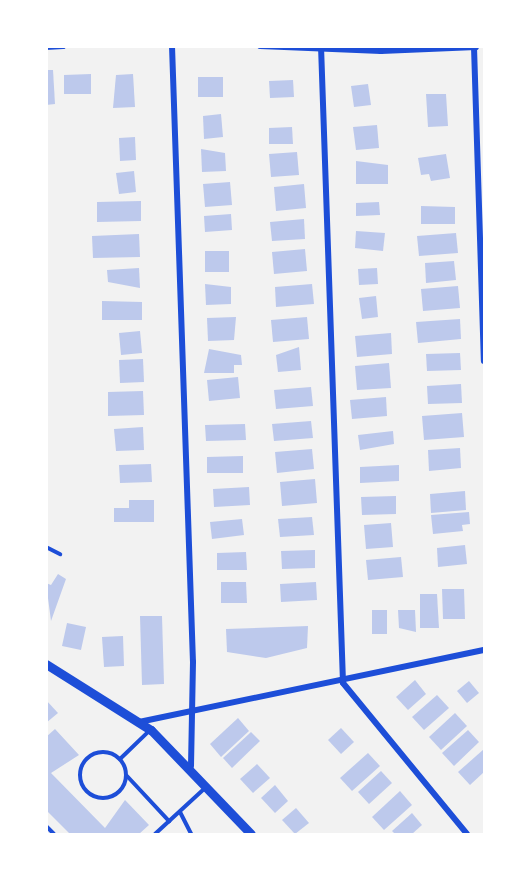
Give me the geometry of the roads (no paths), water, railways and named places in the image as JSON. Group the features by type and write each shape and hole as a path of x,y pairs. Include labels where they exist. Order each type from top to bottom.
{"street":[{"path":"46,47 63,46"},
{"path":"172,46 193,711 191,766"},
{"path":"260,46 475,47 482,193 484,361"},
{"path":"321,48 343,683 467,834"},
{"path":"139,722 343,683 484,650"},
{"path":"49,669 151,730 191,766 251,834"}],"lane":[{"path":"46,547 60,554"},
{"path":"120,759 151,730"},
{"path":"120,759 94,753 81,766 81,784 94,797 112,797 127,776"},
{"path":"120,759 127,776 170,821"},
{"path":"155,834 208,785"},
{"path":"180,812 191,834"},
{"path":"46,826 54,834"}]}
